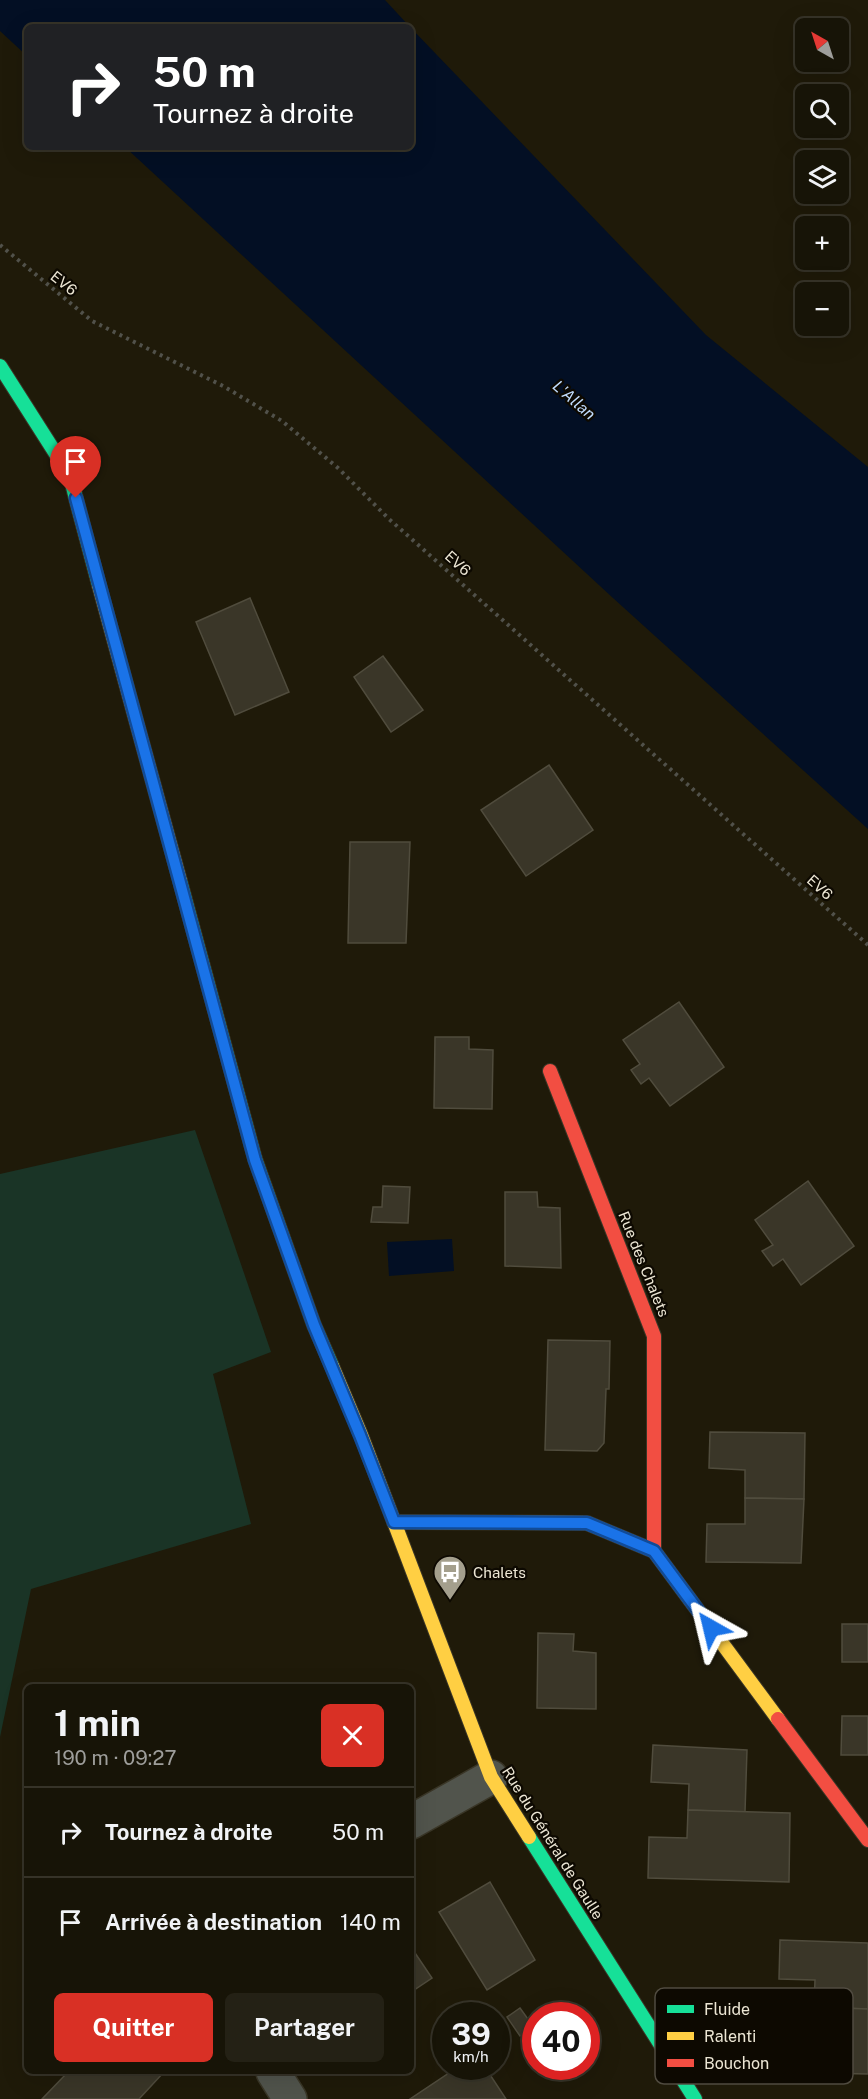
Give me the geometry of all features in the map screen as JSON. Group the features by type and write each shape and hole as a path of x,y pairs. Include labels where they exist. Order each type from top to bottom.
{"main road":[{"name":"Rue du Général de Gaulle","path":"0,366 70,476 255,1160 314,1325 360,1435 491,1777 655,2036"},
{"name":"Rue des Chalets","path":"550,1071 654,1336 654,1551"},
{"path":"394,1522 587,1523 654,1551 868,1840"},
{"name":"Rue du Général de Gaulle","path":"685,2084 695,2099"}],"street":[{"path":"414,1820 491,1777"},
{"path":"274,2074 290,2099"}],"path":[{"name":"EV6","path":"0,244 92,321 223,386 282,422 338,468 389,519 868,945"}],"green space":[{"path":"195,1130 271,1352 213,1374 251,1524 31,1589 0,1737 0,1174"}],"water":[{"path":"0,0 385,0 407,24 24,24 24,53 0,31"},
{"name":"L'Allan","path":"414,31 706,335 868,467 868,829 613,598 128,150 414,150"},
{"path":"452,1239 454,1271 389,1276 387,1242"}],"building":[{"path":"250,598 289,692 235,715 196,622"},
{"path":"383,656 423,710 391,732 354,677"},
{"path":"549,765 593,830 526,876 481,810"},
{"path":"350,842 410,842 406,943 348,943"},
{"path":"679,1002 724,1067 670,1106 649,1078 641,1084 631,1070 640,1064 623,1040"},
{"path":"435,1037 469,1037 469,1049 493,1050 492,1109 434,1108"},
{"path":"808,1181 854,1246 801,1285 783,1259 773,1266 762,1251 773,1245 755,1220"},
{"path":"383,1186 410,1187 408,1223 371,1222 373,1207 382,1207"},
{"path":"505,1192 537,1192 538,1207 560,1208 561,1268 505,1266"},
{"path":"548,1340 610,1341 609,1389 606,1389 604,1443 597,1451 545,1450"},
{"path":"710,1432 805,1433 804,1499 745,1498 745,1470 709,1468"},
{"path":"745,1498 804,1499 801,1563 706,1562 707,1524 745,1524"},
{"path":"842,1624 868,1624 868,1662 842,1662"},
{"path":"538,1633 574,1634 573,1651 596,1653 596,1709 537,1708"},
{"path":"842,1716 868,1716 868,1755 841,1755"},
{"path":"653,1745 747,1750 745,1812 688,1810 689,1784 651,1782"},
{"path":"688,1810 790,1813 789,1882 648,1878 649,1837 687,1838"},
{"path":"490,1882 535,1960 487,1990 439,1912"},
{"path":"780,1940 868,1943 868,2009 853,2008 853,1988 815,1988 815,1980 779,1979"},
{"path":"414,1951 432,1978 414,1990"},
{"path":"520,2008 522,2011 522,2034 520,2036 510,2021 510,2015"},
{"path":"853,2008 868,2009 868,2074 853,2074"},
{"path":"66,2074 162,2074 139,2099 42,2099"},
{"path":"438,2080 494,2080 506,2099 410,2099"}],"traffic: fast":[{"path":"0,366 70,476 99,585"},
{"path":"180,881 255,1159 314,1325 332,1366"},
{"path":"529,1837 655,2036"},
{"path":"685,2084 695,2099"}],"traffic: slow":[{"path":"99,585 180,881"},
{"path":"332,1366 361,1435 491,1777 529,1837"},
{"path":"394,1522 587,1523 654,1551 778,1719"}],"traffic: jam":[{"path":"550,1071 654,1336 654,1551"},
{"path":"778,1719 868,1840"}],"place":[{"name":"Chalets","path":"450,1601"}],"route":[{"path":"76,498 255,1160 314,1325 394,1522 587,1523 654,1551 711,1628"}]}
